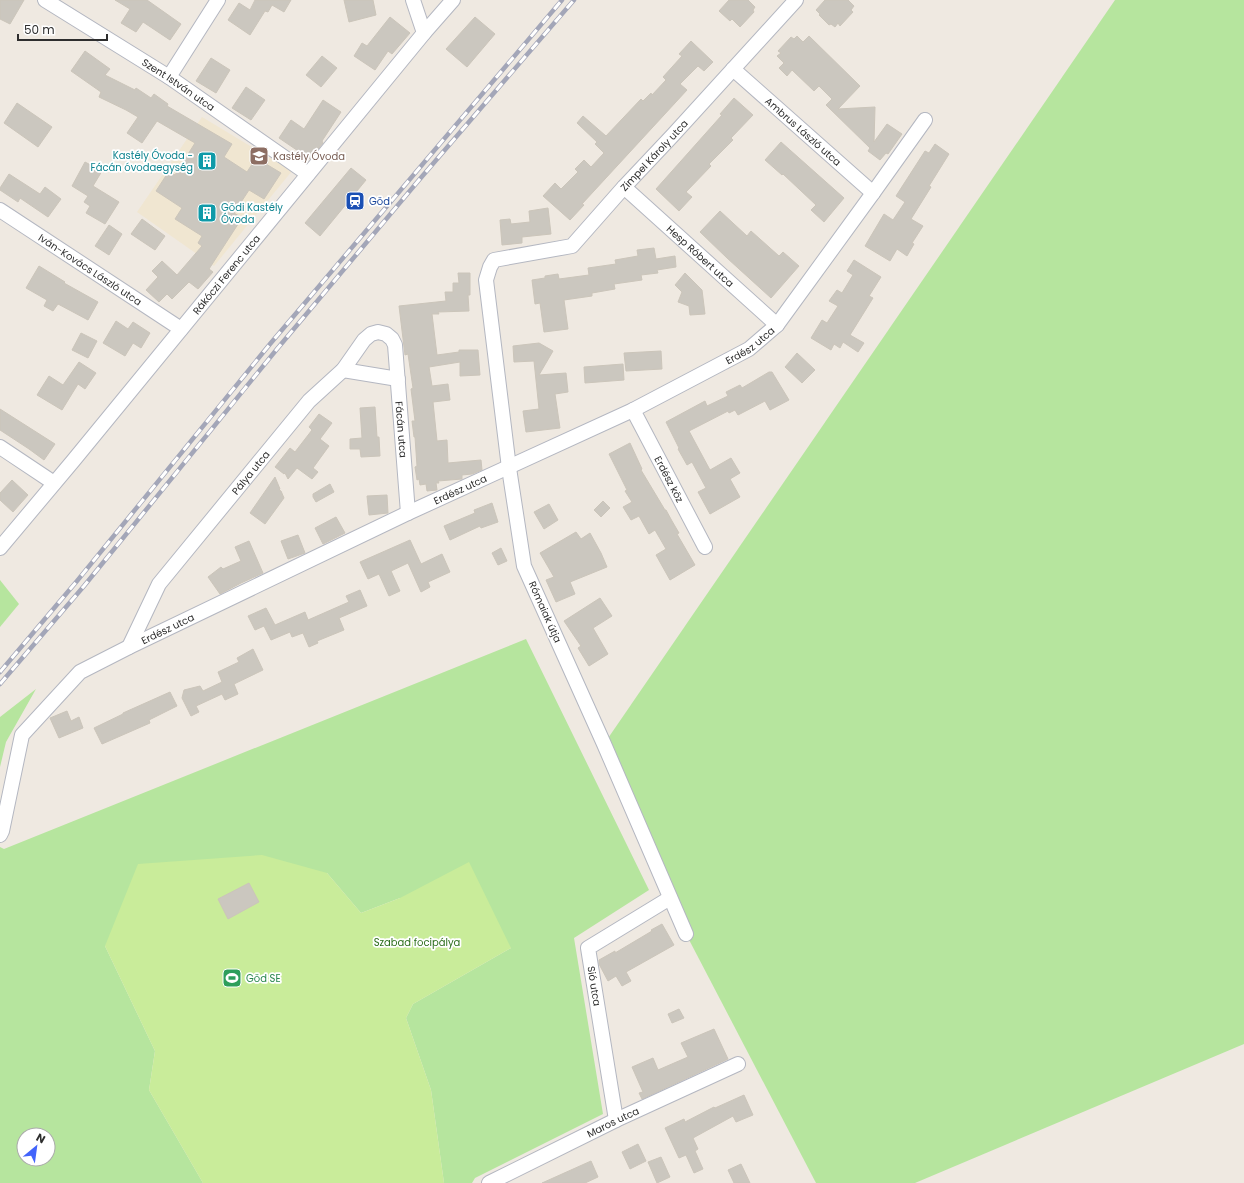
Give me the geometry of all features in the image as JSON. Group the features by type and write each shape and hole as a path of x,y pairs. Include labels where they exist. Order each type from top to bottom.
{"street":[{"name":"Szent István utca","path":"45,0 169,77 308,174"},
{"path":"169,77 218,0"},
{"path":"413,0 424,33"},
{"name":"Rákóczi Ferenc utca","path":"0,548 452,0"},
{"name":"Zimpel Károly utca","path":"490,267 494,260 572,246 624,187 796,0"},
{"name":"Ambrus László utca","path":"733,69 873,194"},
{"name":"Erdész utca","path":"0,835 2,832 22,735 80,672 128,647 408,513 633,410 749,349 777,325 925,120"},
{"name":"Hesp Róbert utca","path":"624,187 777,325"},
{"name":"Iván-Kovács László utca","path":"0,210 181,329"},
{"name":"Rómaiak útja","path":"490,267 486,280 509,468 524,566 604,744 686,934"},
{"name":"Pálya utca","path":"128,647 159,584 309,401 343,370 364,340 371,334 378,332 386,334 392,339 395,345"},
{"name":"Fácán utca","path":"395,345 408,513"},
{"path":"343,370 398,379"},
{"name":"Erdész köz","path":"633,410 705,547"},
{"path":"0,447 54,483"},
{"name":"Sió utca","path":"616,1120 588,948 670,898"},
{"name":"Maros utca","path":"489,1183 616,1120 738,1064"}],"shaded area":[{"path":"202,117 292,171 214,266 137,212"}],"green space":[{"path":"1115,0 1244,0 1244,1044 915,1183 816,1183 686,934 604,744"},
{"path":"0,580 19,604 0,627"},
{"path":"526,639 649,890 574,938 603,1114 475,1178 472,1183 444,1183 431,1090 406,1018 413,1004 511,948 400,898 361,913 327,873 105,946 155,1051 149,1090 203,1183 0,1183 0,847 4,849"},
{"path":"36,689 6,742 0,767 0,717"},
{"name":"Szabad focipálya","path":"262,855 327,873 361,913 400,898 469,862 511,948 413,1004 406,1018 431,1090 444,1183 203,1183 149,1090 155,1051 105,946 138,864"}],"building":[{"path":"0,0 24,0 10,24 0,19"},
{"path":"115,0 147,0 181,24 170,40 143,22 136,32 121,23 130,9"},
{"path":"255,0 291,0 284,12 272,5 268,12 265,11 250,35 228,20 239,3 250,10"},
{"path":"344,0 373,0 376,15 349,22"},
{"path":"729,0 748,0 755,7 753,10 754,12 740,27 732,19 730,21 719,11"},
{"path":"825,0 848,0 854,6 851,10 853,12 840,26 838,23 835,27 831,24 829,25 816,10"},
{"path":"390,17 410,33 392,54 388,51 375,70 354,56 362,43 367,46"},
{"path":"475,17 495,34 467,67 446,49"},
{"path":"797,36 803,42 809,36 860,86 838,109 875,107 874,142 887,124 902,134 888,154 886,153 880,160 868,151 870,148 826,105 832,99 819,86 814,91 792,70 787,76 779,68 784,63 777,56 781,53 778,51 791,37 794,39"},
{"path":"691,41 713,62 704,71 698,66 680,84 687,90 582,204 584,205 570,220 543,196 555,183 561,189 578,172 575,169 584,160 591,167 604,153 595,144 597,142 577,123 583,116 606,136 641,99 643,101 651,93 652,95 666,80 663,77 682,56 679,54"},
{"path":"85,51 110,69 105,75 135,90 136,88 151,98 154,94 168,104 167,106 232,144 224,157 247,172 256,158 281,173 264,199 249,190 234,213 242,218 209,269 213,272 198,289 189,282 172,299 167,294 159,302 146,290 158,277 152,271 162,261 177,275 202,246 198,243 202,236 175,219 182,208 156,191 169,171 175,175 195,143 157,121 142,143 127,133 138,117 99,97 101,92 71,71"},
{"path":"322,56 337,68 321,87 306,75"},
{"path":"211,58 230,70 216,93 196,81"},
{"path":"246,87 265,100 251,120 232,108"},
{"path":"734,98 753,115 731,138 733,140 709,164 711,166 686,192 692,197 679,211 656,189 722,115 720,114"},
{"path":"323,100 341,112 322,141 323,143 310,159 279,138 291,120 304,129"},
{"path":"17,103 52,127 38,147 4,123"},
{"path":"781,142 844,198 824,222 811,210 816,205 783,174 782,175 765,160"},
{"path":"935,144 949,154 911,219 923,226 912,243 914,244 907,256 897,249 890,261 865,246 884,214 893,220 905,202 896,196 925,151 929,153"},
{"path":"85,162 102,171 93,186 119,202 105,224 86,213 90,206 84,202 88,196 72,186"},
{"path":"351,168 366,180 320,236 305,223"},
{"path":"9,174 40,194 45,187 61,199 48,217 20,198 18,202 0,190"},
{"path":"548,208 551,234 522,237 522,243 502,245 500,220 510,219 511,224 530,222 529,211"},
{"path":"720,211 747,236 751,231 779,256 783,252 799,266 771,298 700,232"},
{"path":"142,219 165,236 155,250 131,234"},
{"path":"109,225 122,234 109,255 95,246"},
{"path":"654,248 656,259 675,256 676,267 657,270 658,273 641,275 642,280 614,284 615,289 592,293 592,296 564,300 568,329 544,332 540,303 535,304 532,280 558,274 559,279 589,275 588,268 616,264 615,260 638,256 637,250"},
{"path":"854,260 881,277 869,296 873,298 850,335 864,343 858,352 843,342 840,348 834,344 831,350 811,338 822,320 827,323 838,306 829,301 837,290 842,293 853,275 847,271"},
{"path":"39,266 65,282 64,283 98,302 88,320 58,304 53,311 44,306 47,300 26,288"},
{"path":"458,273 470,273 470,295 468,295 469,311 438,312 439,314 432,314 437,355 459,352 459,350 478,350 480,375 460,376 460,362 429,367 432,386 448,384 450,400 433,402 437,441 447,440 448,463 481,460 482,470 472,474 462,475 462,479 438,481 439,483 436,483 437,490 427,491 426,484 420,485 419,479 417,480 415,467 417,466 415,437 412,421 415,421 411,389 413,388 408,354 405,355 399,306 446,301 445,292 453,292 453,283 459,283"},
{"path":"685,273 702,290 705,314 690,315 689,306 678,302 682,292 675,285"},
{"path":"116,321 128,329 133,322 150,333 141,348 133,343 125,356 103,343"},
{"path":"81,333 97,341 88,358 72,350"},
{"path":"539,343 553,351 539,375 566,373 568,392 555,394 560,428 526,432 523,411 539,409 534,361 514,362 513,346"},
{"path":"661,351 662,369 626,371 624,353"},
{"path":"797,353 815,370 802,383 785,367"},
{"path":"79,362 96,373 85,389 78,384 62,410 37,395 49,376 63,385"},
{"path":"623,364 624,380 585,383 584,367"},
{"path":"769,372 772,372 789,400 770,410 765,401 738,415 735,410 729,413 728,411 689,431 710,470 731,458 740,473 730,479 740,497 710,514 698,492 706,488 692,462 687,465 666,422 705,401 707,406 728,396 726,392 740,385 742,388"},
{"path":"375,407 380,456 361,457 360,449 350,449 350,439 362,438 360,408"},
{"path":"0,409 55,444 44,460 0,430"},
{"path":"319,414 332,423 320,439 329,446 313,468 318,472 312,479 297,468 288,479 285,473 284,474 275,467 290,448 295,452 312,430 309,427"},
{"path":"630,443 642,469 641,470 666,510 679,533 677,534 695,565 670,580 656,555 666,549 655,530 649,534 639,516 631,520 623,507 632,502 625,491 627,490 609,454"},
{"path":"275,477 280,489 279,490 284,498 265,524 250,513"},
{"path":"12,480 28,495 13,512 0,500 0,493"},
{"path":"330,484 334,492 316,502 313,494"},
{"path":"387,495 388,513 369,515 367,496"},
{"path":"603,501 610,508 601,517 594,510"},
{"path":"492,503 498,522 481,528 480,526 450,540 444,526 475,513 474,510"},
{"path":"549,504 558,520 544,529 534,512"},
{"path":"336,517 345,533 323,544 315,528"},
{"path":"576,532 581,539 590,533 607,567 570,582 575,594 556,602 546,580 554,577 540,553"},
{"path":"298,535 305,553 288,559 281,541"},
{"path":"410,540 421,564 442,554 450,572 428,582 430,587 421,592 408,563 391,571 400,591 389,596 379,574 368,579 360,562"},
{"path":"249,541 263,573 220,594 208,577 221,567 223,569 241,561 235,547"},
{"path":"501,548 507,561 498,565 492,553"},
{"path":"360,590 367,606 339,618 344,630 317,641 318,643 309,647 303,633 292,637 290,632 271,640 264,626 255,630 248,616 266,608 275,625 305,612 308,620 349,602 346,596"},
{"path":"600,598 612,616 593,628 608,654 589,666 578,648 581,646 564,621"},
{"path":"253,649 263,670 234,684 238,694 225,700 222,694 196,706 199,712 191,716 182,698 184,690 200,686 203,691 222,682 218,672 239,662 237,658"},
{"path":"170,692 177,706 149,720 150,723 102,744 94,728"},
{"path":"67,711 71,721 79,717 83,728 59,738 50,718"},
{"path":"249,883 259,902 228,919 218,899"},
{"path":"662,924 674,945 626,972 631,981 622,986 616,976 608,981 599,964 599,960 615,951 615,953"},
{"path":"679,1009 684,1018 672,1023 668,1014"},
{"path":"714,1029 728,1059 642,1099 639,1093 643,1092 632,1067 653,1058 658,1070 688,1057 681,1043"},
{"path":"744,1095 753,1115 736,1122 733,1116 693,1138 698,1149 695,1151 703,1169 694,1173 686,1155 679,1158 665,1128 684,1119 685,1122 714,1107 715,1108"},
{"path":"638,1144 646,1161 630,1169 622,1152"},
{"path":"661,1157 670,1177 657,1183 648,1162"},
{"path":"591,1161 598,1177 585,1183 542,1183"},
{"path":"741,1164 750,1183 734,1183 728,1170"}],"railway":[{"path":"0,672 77,581 270,344 562,0"},
{"path":"0,684 84,586 277,349 419,180 574,0"}],"place":[{"name":"Kastély Óvoda","path":"259,156"},
{"name":"Kastély Óvoda - Fácán óvodaegység","path":"207,161"},
{"name":"Göd","path":"355,201"},
{"name":"Gödi Kastély Óvoda","path":"207,213"},
{"name":"Göd SE","path":"232,978"}]}
